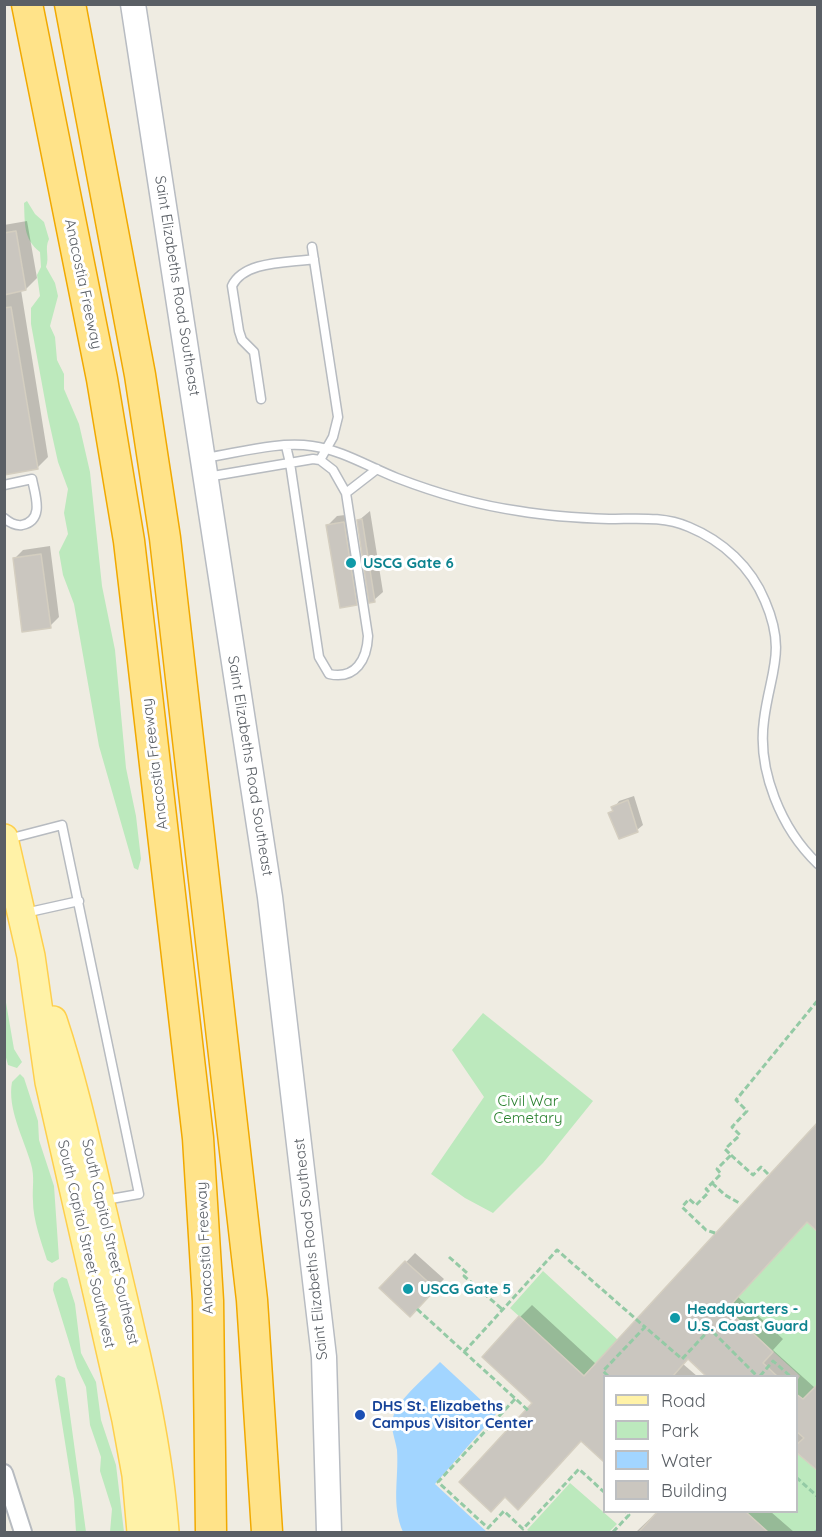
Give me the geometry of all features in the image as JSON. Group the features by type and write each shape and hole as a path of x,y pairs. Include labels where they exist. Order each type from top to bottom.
{"highway":[{"name":"Anacostia Freeway","path":"27,4 102,379 129,541 199,1149 209,1323 210,1529"},
{"path":"70,4 140,375 165,538 252,1300 262,1412 267,1533"}],"main road":[{"name":"Saint Elizabeths Road Southeast","path":"133,4 270,897 326,1384 329,1533"},
{"path":"5,839 32,956"},
{"name":"South Capitol Street Southeast","path":"32,956 71,1076 150,1414 165,1533"},
{"name":"South Capitol Street Southwest","path":"32,956 49,1082 126,1419 136,1475 141,1533"}],"street":[{"path":"4,1473 23,1533"}],"lane":[{"path":"312,247 338,417 320,460"},
{"path":"261,399 254,352 242,340 239,331 232,286 247,269 314,259"},
{"path":"205,468 286,446 306,445 326,448 377,470 453,497 518,511 583,518 649,518 676,522 702,532 724,547 753,577 772,619 777,653 773,683 764,719 766,764 782,813 798,842 818,864"},
{"path":"205,468 290,463 320,460 333,470 346,494 368,646 366,655 355,671 338,676 329,674 319,657 290,463 286,446"},
{"path":"346,494 377,470"},
{"path":"4,485 32,479 37,509 36,516 25,524 11,524 4,518"},
{"path":"5,839 62,825 139,1194 100,1202"},
{"path":"22,914 79,901"}],"path":[{"path":"768,1174 761,1167 753,1175 725,1149 740,1135 732,1127 747,1112 735,1100 818,1000"},
{"path":"715,1233 706,1230 682,1207 689,1199 696,1206 709,1192 706,1189 721,1174 717,1169 731,1155"},
{"path":"712,1183 725,1195 741,1204"},
{"path":"464,1352 557,1250 682,1359 710,1329 756,1375"},
{"path":"449,1257 467,1273 464,1276 503,1310"},
{"path":"417,1309 530,1413"},
{"path":"606,1375 603,1371 645,1327"},
{"path":"760,1375 773,1361 788,1375"},
{"path":"515,1399 438,1482 488,1528 504,1511 523,1529 579,1469 603,1491"},
{"path":"798,1479 818,1497"},
{"path":"613,1533 629,1515 627,1513"}],"green space":[{"path":"27,201 35,214 44,222 49,239 46,267 55,283 58,296 50,326 55,337 57,360 64,374 64,389 79,424 90,472 102,586 115,650 126,768 136,816 141,859 138,870 134,868 99,746 74,604 63,575 59,552 68,534 64,513 68,489 58,462 31,324 31,308 40,296 37,275 41,267 40,252 30,242 26,230 24,203"},
{"path":"4,991 14,1049 22,1062 17,1068 8,1065 5,1054"},
{"name":"Civil War Cemetary","path":"483,1013 593,1101 543,1163 493,1213 465,1198 431,1174 484,1097 452,1050"},
{"path":"20,1074 24,1078 38,1121 39,1140 54,1186 59,1259 52,1263 47,1260 36,1223 33,1208 32,1169 12,1103 12,1082"},
{"path":"807,1222 817,1232 817,1386 803,1399 798,1395 800,1376 727,1309"},
{"path":"543,1271 618,1340 584,1375 510,1308"},
{"path":"62,1277 67,1279 75,1304 81,1353 96,1382 101,1420 116,1465 124,1532 110,1532 112,1509 100,1471 101,1457 90,1425 86,1387 77,1368 53,1290 54,1283"},
{"path":"58,1375 65,1378 86,1532 76,1532 74,1499 55,1379"},
{"path":"798,1453 817,1471 817,1532 769,1532 747,1513 798,1513"},
{"path":"570,1483 617,1524 609,1532 530,1532 527,1530"}],"water":[{"path":"440,1362 496,1414 435,1484 487,1532 403,1532 399,1522 396,1502 397,1450 392,1428 394,1414 414,1387"}],"building":[{"path":"16,231 26,290 4,295 4,233"},
{"path":"11,307 38,469 4,475 4,308"},
{"path":"362,519 375,602 369,603 357,520"},
{"path":"344,522 357,605 340,608 326,525"},
{"path":"41,554 51,628 22,632 13,558"},
{"path":"628,800 638,832 619,839 608,813 613,811 611,807"},
{"name":"Headquarters - U.S. Coast Guard","path":"818,1122 818,1232 807,1222 727,1309 773,1352 763,1363 776,1375 705,1375 688,1359 674,1375 603,1375 603,1461 581,1441 518,1510 505,1497 491,1512 459,1482 532,1403 482,1357 519,1316 584,1376"},
{"name":"USCG Gate 5","path":"405,1261 436,1289 410,1317 379,1288"},
{"path":"818,1384 818,1471 798,1454 798,1443 804,1438 798,1433 798,1395 803,1399"},
{"path":"656,1513 747,1513 769,1533 638,1533"}],"place":[{"name":"USCG Gate 6","path":"351,563"},
{"name":"USCG Gate 5","path":"408,1289"},
{"name":"Headquarters - U.S. Coast Guard","path":"675,1318"},
{"name":"DHS St. Elizabeths Campus Visitor Center","path":"360,1415"}]}
